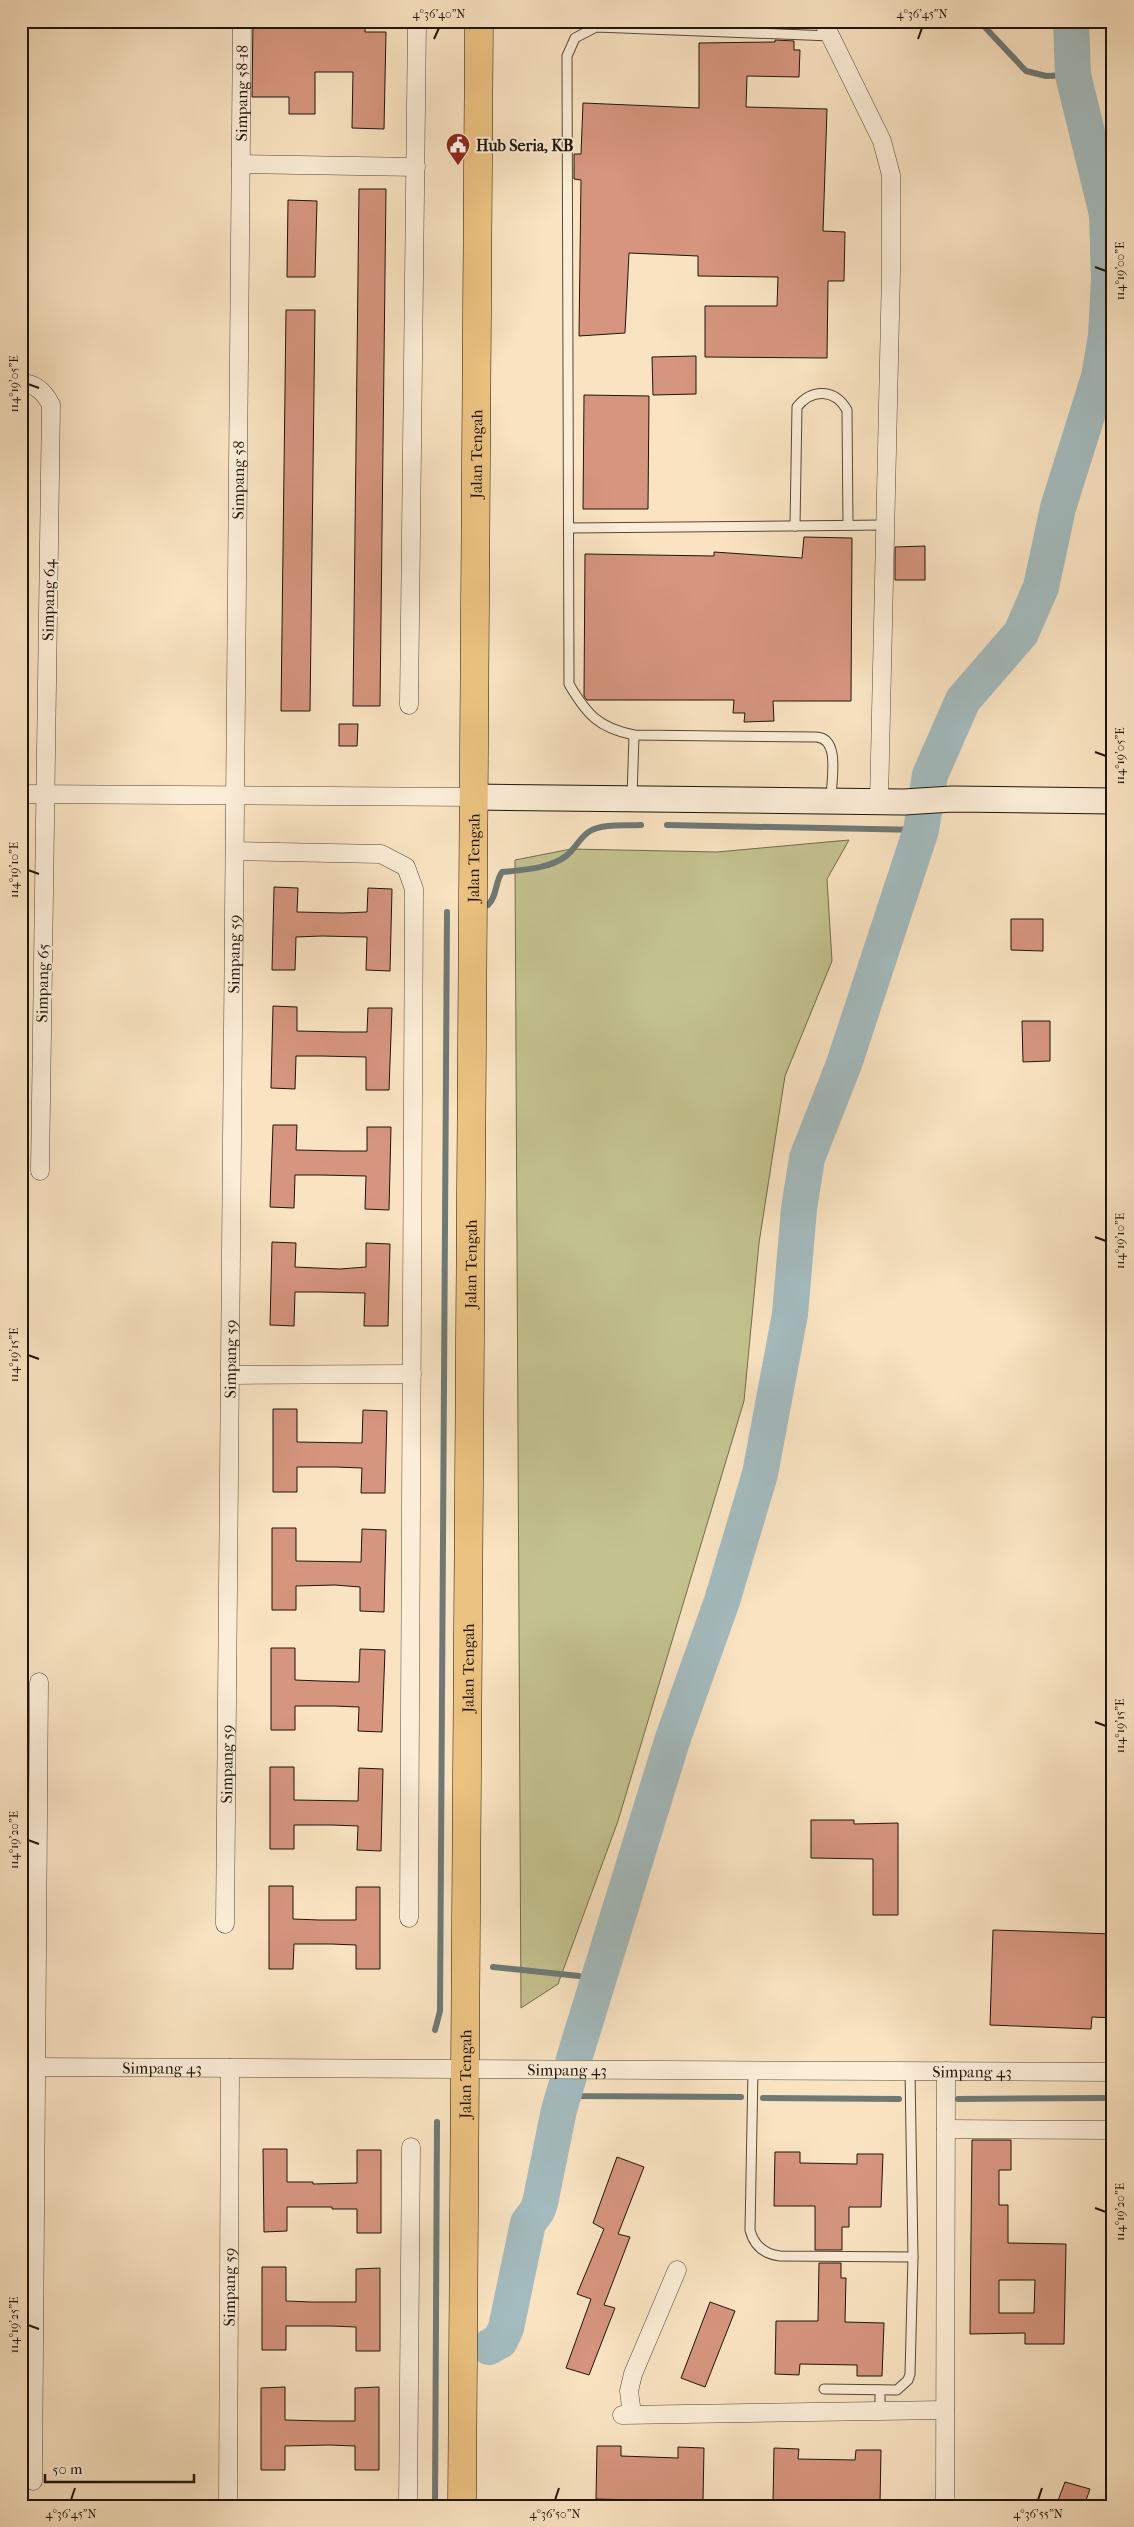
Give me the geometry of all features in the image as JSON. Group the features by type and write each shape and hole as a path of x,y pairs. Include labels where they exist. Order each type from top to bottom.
{"main road":[{"name":"Jalan Tengah","path":"462,2506 479,21"}],"street":[{"name":"Simpang 58-18","path":"241,164 242,21"},
{"path":"409,705 417,21"},
{"path":"827,28 882,141 891,174 879,802"},
{"path":"241,164 416,167"},
{"name":"Simpang 58","path":"235,796 241,164"},
{"name":"Simpang 64","path":"21,383 35,386 42,391 51,405 45,794"},
{"path":"21,794 879,802 952,800 1113,801"},
{"name":"Simpang 65","path":"40,1171 45,794"},
{"name":"Simpang 59","path":"225,1924 235,796"},
{"path":"235,851 381,854 406,867 414,889 409,1918"},
{"path":"230,1375 412,1374"},
{"path":"33,2481 29,2067 39,1682"},
{"name":"Simpang 43","path":"29,2067 1113,2072"},
{"name":"Simpang 59","path":"228,2506 230,2068"},
{"path":"945,2506 946,2071"},
{"path":"946,2129 1113,2130"},
{"path":"408,2506 411,2147"},
{"path":"677,2270 633,2374 627,2414 945,2410"}],"lane":[{"path":"827,28 596,27 575,38 568,56 569,684 581,705 598,722 615,731 634,735 821,737 829,742 832,747 831,801"},
{"path":"795,526 797,407 810,395 818,393 837,397 847,410 848,525"},
{"path":"569,528 885,525"},
{"path":"632,799 634,735"},
{"path":"753,2070 750,2230 757,2246 772,2255 780,2256 913,2257"},
{"path":"824,2389 897,2390 908,2380 910,2374 913,2257 910,2071"},
{"path":"880,2390 880,2411"}],"shaded area":[{"path":"849,840 827,879 832,961 785,1076 759,1243 744,1401 618,1821 558,1984 521,2008 515,860 571,849 717,852"}],"building":[{"path":"253,21 365,21 365,32 386,32 384,129 352,128 353,72 315,72 315,114 289,114 289,97 252,97"},
{"path":"775,40 794,41 794,50 800,50 799,77 747,76 746,107 827,109 823,231 845,232 844,281 828,281 827,358 705,357 705,306 777,306 778,277 698,276 698,256 629,253 625,333 579,336 581,180 574,179 574,154 581,154 583,103 699,108 699,43 775,42"},
{"path":"359,189 386,189 380,706 353,706"},
{"path":"288,200 317,201 315,277 287,277"},
{"path":"286,310 315,310 310,711 281,711"},
{"path":"696,356 696,394 653,395 652,357"},
{"path":"584,395 649,396 648,509 583,509"},
{"path":"804,537 852,538 851,701 773,701 774,721 744,722 745,713 733,713 734,700 587,700 584,696 585,554 714,556 714,552 802,558"},
{"path":"925,546 925,580 895,580 895,547"},
{"path":"339,724 358,724 357,746 339,746"},
{"path":"274,887 298,888 297,912 342,913 367,912 368,888 392,889 390,971 366,970 367,937 322,936 296,937 295,970 272,970"},
{"path":"1011,919 1043,919 1043,951 1011,950"},
{"path":"273,1006 297,1007 297,1031 342,1032 367,1032 368,1008 392,1008 389,1090 366,1090 366,1057 321,1056 296,1056 295,1089 271,1088"},
{"path":"1022,1021 1050,1021 1050,1061 1023,1062"},
{"path":"273,1125 297,1125 296,1150 341,1151 367,1151 367,1127 391,1127 389,1210 365,1209 366,1176 295,1175 294,1208 270,1207"},
{"path":"272,1242 296,1243 295,1267 340,1269 366,1267 366,1243 390,1244 388,1326 364,1326 365,1293 320,1292 295,1292 294,1326 270,1325"},
{"path":"273,1409 297,1409 297,1442 362,1443 363,1410 387,1411 385,1493 361,1493 362,1468 336,1467 297,1467 297,1492 273,1492"},
{"path":"272,1528 296,1528 296,1561 361,1562 362,1529 386,1530 384,1612 360,1611 360,1587 335,1585 296,1586 296,1610 272,1610"},
{"path":"271,1648 295,1648 295,1680 359,1682 360,1649 385,1650 382,1732 358,1731 359,1707 334,1706 295,1706 295,1730 271,1730"},
{"path":"270,1767 294,1767 294,1800 358,1801 359,1768 383,1769 381,1851 357,1850 358,1826 332,1825 294,1825 294,1849 270,1849"},
{"path":"811,1820 854,1820 854,1824 898,1823 898,1915 873,1915 873,1859 811,1858"},
{"path":"269,1886 293,1886 293,1919 319,1920 356,1920 356,1887 380,1887 380,1969 356,1969 356,1945 294,1944 293,1969 269,1969"},
{"path":"993,1930 1113,1934 1113,2018 1092,2017 1091,2029 990,2025"},
{"path":"972,2140 1011,2140 1011,2170 999,2170 999,2205 1008,2205 1008,2243 1066,2244 1064,2344 1025,2344 1025,2333 970,2334","holes":["999,2280 1035,2280 1034,2313 999,2313"]},
{"path":"263,2149 287,2149 287,2182 313,2182 313,2184 357,2183 357,2150 381,2150 381,2233 357,2233 357,2209 332,2209 332,2207 287,2207 287,2231 264,2232"},
{"path":"775,2152 800,2152 800,2163 857,2164 857,2154 883,2154 881,2207 849,2207 849,2227 842,2227 842,2250 815,2250 815,2206 774,2206"},
{"path":"617,2157 644,2167 618,2234 630,2237 604,2305 615,2308 589,2375 566,2368 591,2299 577,2294 604,2229 593,2223"},
{"path":"819,2263 841,2263 841,2278 846,2278 845,2322 884,2323 882,2376 857,2376 857,2365 800,2364 799,2375 775,2374 776,2321 818,2321"},
{"path":"262,2267 286,2267 286,2301 312,2302 356,2302 356,2269 380,2268 380,2351 356,2351 356,2327 331,2326 286,2326 286,2350 262,2350"},
{"path":"710,2302 735,2311 705,2387 681,2378"},
{"path":"285,2387 285,2420 355,2421 355,2388 379,2387 379,2470 355,2470 355,2446 330,2445 285,2446 285,2470 261,2470 261,2388"},
{"path":"597,2446 621,2446 621,2456 678,2458 678,2447 704,2448 703,2501 664,2500 664,2506 637,2506 637,2500 596,2499"},
{"path":"774,2448 799,2449 798,2459 855,2460 856,2450 881,2450 880,2504 841,2503 841,2506 814,2506 814,2503 773,2502"},
{"path":"1065,2482 1090,2489 1084,2506 1056,2506"}],"waterway":[{"path":"979,21 1026,71 1046,76 1073,75"},
{"path":"489,2347 500,2341 506,2328 528,2223 537,2211 540,2203 559,2110 577,2049 672,1741 722,1601 760,1474 790,1314 799,1209 807,1158 844,1064 921,830 930,775 963,700 1021,633 1041,587 1058,508 1099,377 1106,336 1109,280 1107,214 1073,75 1071,21"},
{"path":"488,905 493,898 502,872 552,864 566,856 586,834 596,828 641,825"},
{"path":"667,825 921,830"},
{"path":"435,2030 440,2011 447,912"},
{"path":"493,1967 579,1976 599,1983"},
{"path":"563,2094 573,2096 741,2097"},
{"path":"763,2098 899,2099"},
{"path":"958,2099 1110,2098"},
{"path":"435,2506 437,2122"}],"place":[{"name":"Hub Seria, KB","path":"458,166"}]}
